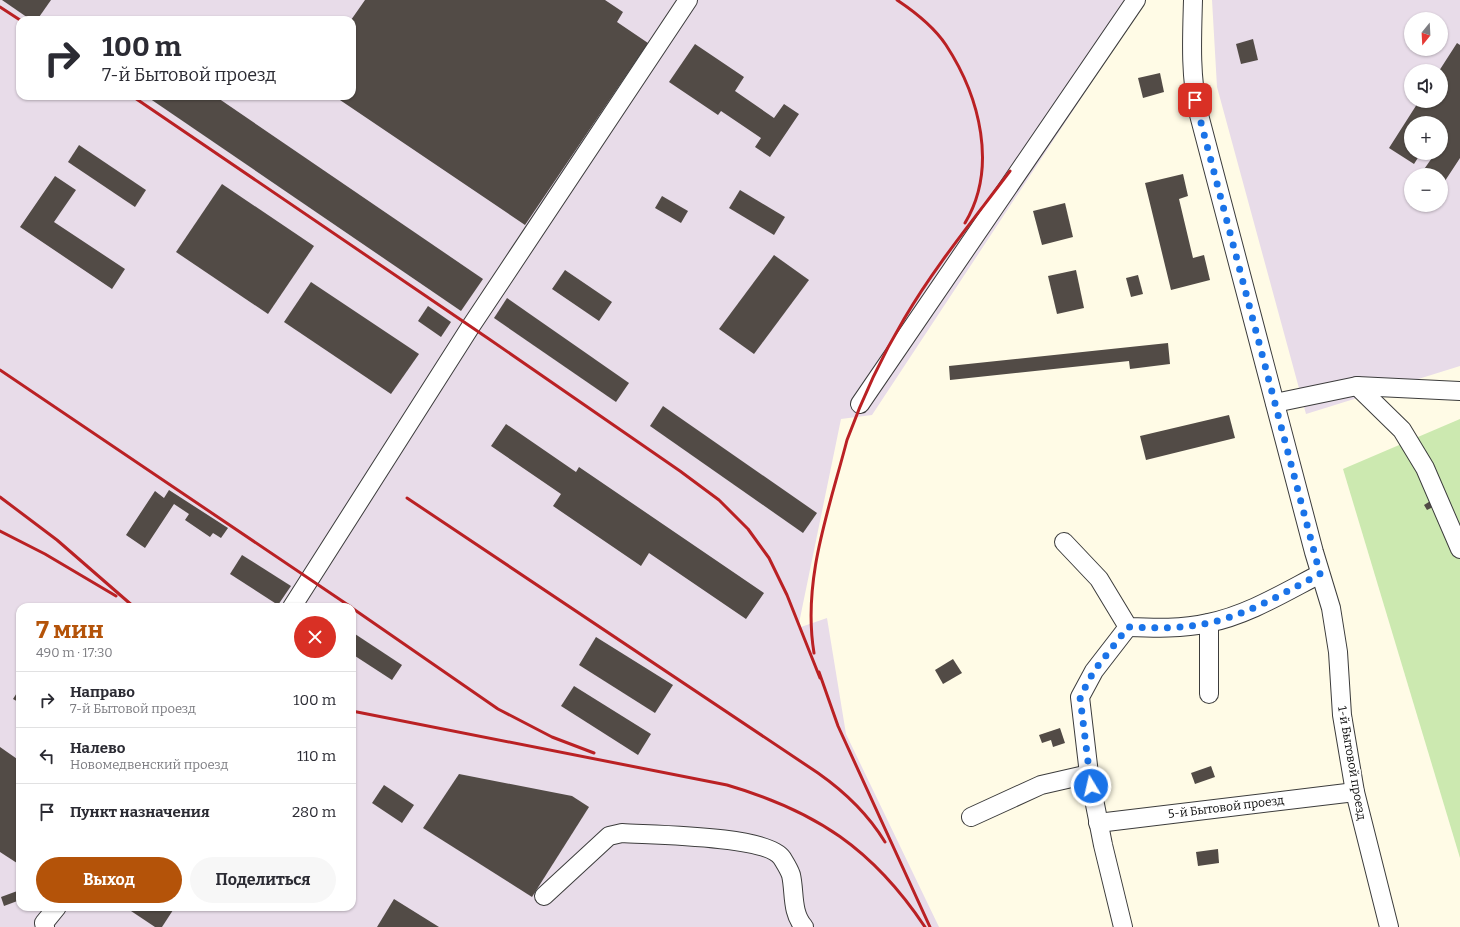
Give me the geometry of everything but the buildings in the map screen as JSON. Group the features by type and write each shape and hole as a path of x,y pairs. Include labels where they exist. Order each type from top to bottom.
{"street":[{"path":"295,603 471,326 688,0"},
{"path":"860,404 1136,0"},
{"name":"1-й Бытовой проезд","path":"1193,0 1192,65 1194,96 1320,574 1331,608 1338,652 1342,715 1355,792 1389,927"},
{"path":"1275,403 1358,386 1460,391"},
{"path":"1358,386 1402,430 1425,468 1460,549"},
{"path":"1064,542 1099,579 1128,627"},
{"path":"1128,627 1168,628 1209,623 1246,611 1320,574"},
{"path":"1209,623 1209,694"},
{"path":"1123,927 1098,823 1089,774 1080,697 1094,671 1128,627"},
{"path":"970,817 1041,785 1089,774"},
{"name":"5-й Бытовой проезд","path":"1098,823 1355,792"},
{"path":"544,896 609,836 622,833 741,841 766,847 781,856 790,873 796,913 804,927"},
{"path":"45,927 44,923 54,911"}],"shaded area":[{"path":"0,0 1146,0 872,415 841,419 798,628 827,618 846,734 939,927 0,927"},
{"path":"1212,0 1460,0 1460,366 1306,414 1217,87"}],"green space":[{"path":"1460,419 1460,858 1343,469"}],"railway":[{"path":"897,0 924,20 941,38 958,65 976,110 981,133 981,179 975,202 965,223"},
{"path":"0,7 16,17"},
{"path":"138,100 489,339 680,471 719,500 748,529 769,558 787,595 820,678"},
{"path":"814,653 811,626 814,572 825,519 847,440 859,409 888,348 916,299 955,243 1010,171"},
{"path":"0,370 345,603"},
{"path":"0,497 57,540 129,603"},
{"path":"407,498 818,773 855,804 871,822 885,842"},
{"path":"0,531 45,554 116,596"},
{"path":"356,611 498,709 552,737 594,753"},
{"path":"819,672 838,726 930,927"},
{"path":"356,712 727,785 759,795 788,807 840,836 885,876 925,927"}],"route":[{"path":"1091,786 1080,697 1094,671 1128,627 1168,628 1209,623 1246,611 1320,574 1195,100"}]}
